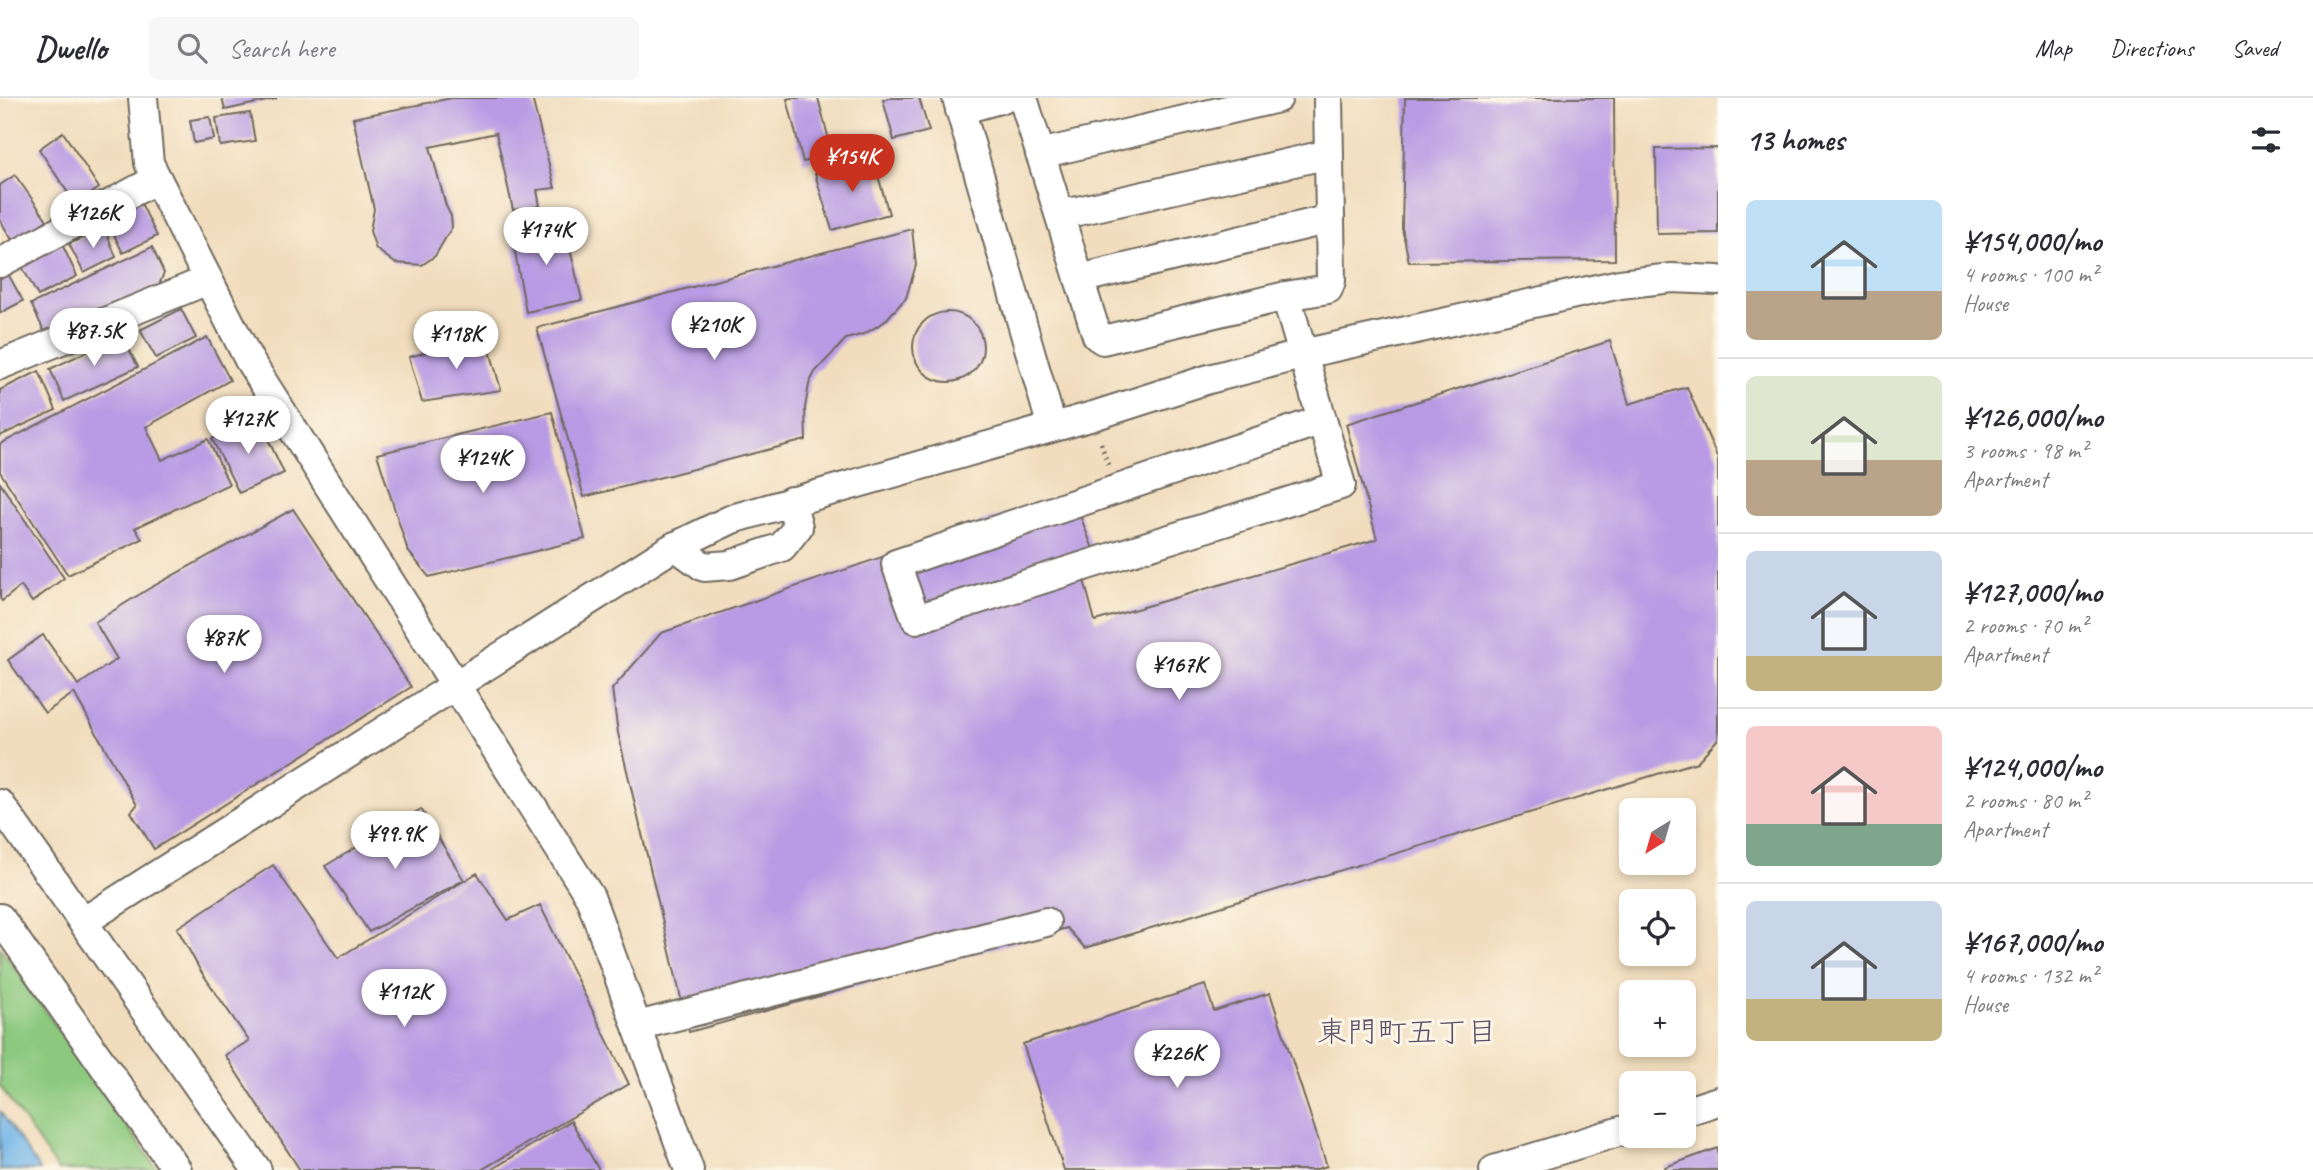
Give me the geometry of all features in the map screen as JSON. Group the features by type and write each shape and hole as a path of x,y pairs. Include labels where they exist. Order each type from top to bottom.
{"street":[{"path":"143,98 149,163 249,360 590,897 690,1170"},
{"path":"1003,98 958,104 1052,427"},
{"path":"1023,98 1097,336 1103,340 1286,296 1328,289 1331,281 1328,98"},
{"path":"1040,154 1278,98"},
{"path":"1060,215 1329,154"},
{"path":"0,263 158,179"},
{"path":"1079,279 1330,219"},
{"path":"83,922 675,546 732,519 1302,354 1620,284 1672,278 1718,280"},
{"path":"0,365 208,279"},
{"path":"1286,296 1341,485 916,619 896,564 1322,420"},
{"path":"675,546 704,567 730,565 782,547 798,527 791,501"},
{"path":"0,804 257,1170"},
{"path":"0,918 177,1170"},
{"path":"637,1026 1046,922"},
{"path":"1696,1108 1718,1101"},
{"path":"1494,1170 1619,1132"}],"green space":[{"path":"0,947 158,1170 58,1170 0,1086"}],"water":[{"path":"0,1111 40,1170 0,1170"}],"building":[{"path":"222,98 276,98 276,99 225,110"},
{"path":"452,98 532,98 555,188 537,190 540,206 513,210 496,133 430,147 452,227 435,256 422,265 395,263 376,249 370,231 374,209 353,118"},
{"path":"818,98 833,155 803,162 787,99"},
{"path":"919,98 929,131 894,140 883,100"},
{"path":"1405,98 1614,98 1615,260 1409,262 1402,228"},
{"path":"250,113 255,141 220,146 216,118"},
{"path":"210,117 214,139 194,143 190,120"},
{"path":"63,132 99,188 76,205 39,149"},
{"path":"1718,148 1718,233 1657,234 1656,149"},
{"path":"873,158 889,214 832,230 815,174"},
{"path":"15,175 47,220 14,243 0,220 0,185"},
{"path":"137,195 157,236 123,253 102,211"},
{"path":"564,223 582,300 526,312 511,230"},
{"path":"104,227 116,257 84,273 69,244"},
{"path":"912,229 916,265 906,298 884,322 864,334 846,339 815,372 809,384 805,408 806,440 584,497 537,328"},
{"path":"61,242 77,276 38,296 20,263"},
{"path":"152,247 164,273 158,287 48,339 31,304"},
{"path":"7,272 23,301 0,313 0,276"},
{"path":"181,309 196,338 156,358 140,330"},
{"path":"948,312 973,322 983,347 973,372 948,382 923,372 913,347 923,322"},
{"path":"122,335 138,367 64,401 50,369"},
{"path":"486,336 501,390 422,402 409,357"},
{"path":"207,337 230,380 146,427 162,460 208,439 229,484 135,528 142,539 68,575 0,472 0,444"},
{"path":"1610,341 1629,404 1687,387 1718,459 1718,739 1697,762 1085,948 1067,928 689,1032 618,733 612,689 661,633 1071,492 1100,567 1080,565 1095,621 1377,539 1346,424"},
{"path":"39,371 56,410 0,436 0,390"},
{"path":"552,412 585,539 429,577 408,551 377,454"},
{"path":"258,418 284,473 239,493 212,439"},
{"path":"0,483 64,578 32,602 21,586 2,601 0,598"},
{"path":"293,509 411,687 154,849 131,812 137,805 74,693 45,713 8,660 43,635 78,685 117,659 95,622 150,588"},
{"path":"421,809 464,880 369,932 325,866"},
{"path":"273,865 338,958 477,873 508,920 540,905 629,1084 481,1170 300,1170 225,1055 249,1041 200,970 177,928"},
{"path":"1205,985 1214,1011 1270,993 1327,1166 1314,1170 1064,1170 1023,1044"},
{"path":"571,1121 599,1170 491,1170"},
{"path":"1718,1148 1718,1170 1666,1170 1665,1167"}],"district":[{"name":"東門町五丁目","path":"1407,1032"}]}
